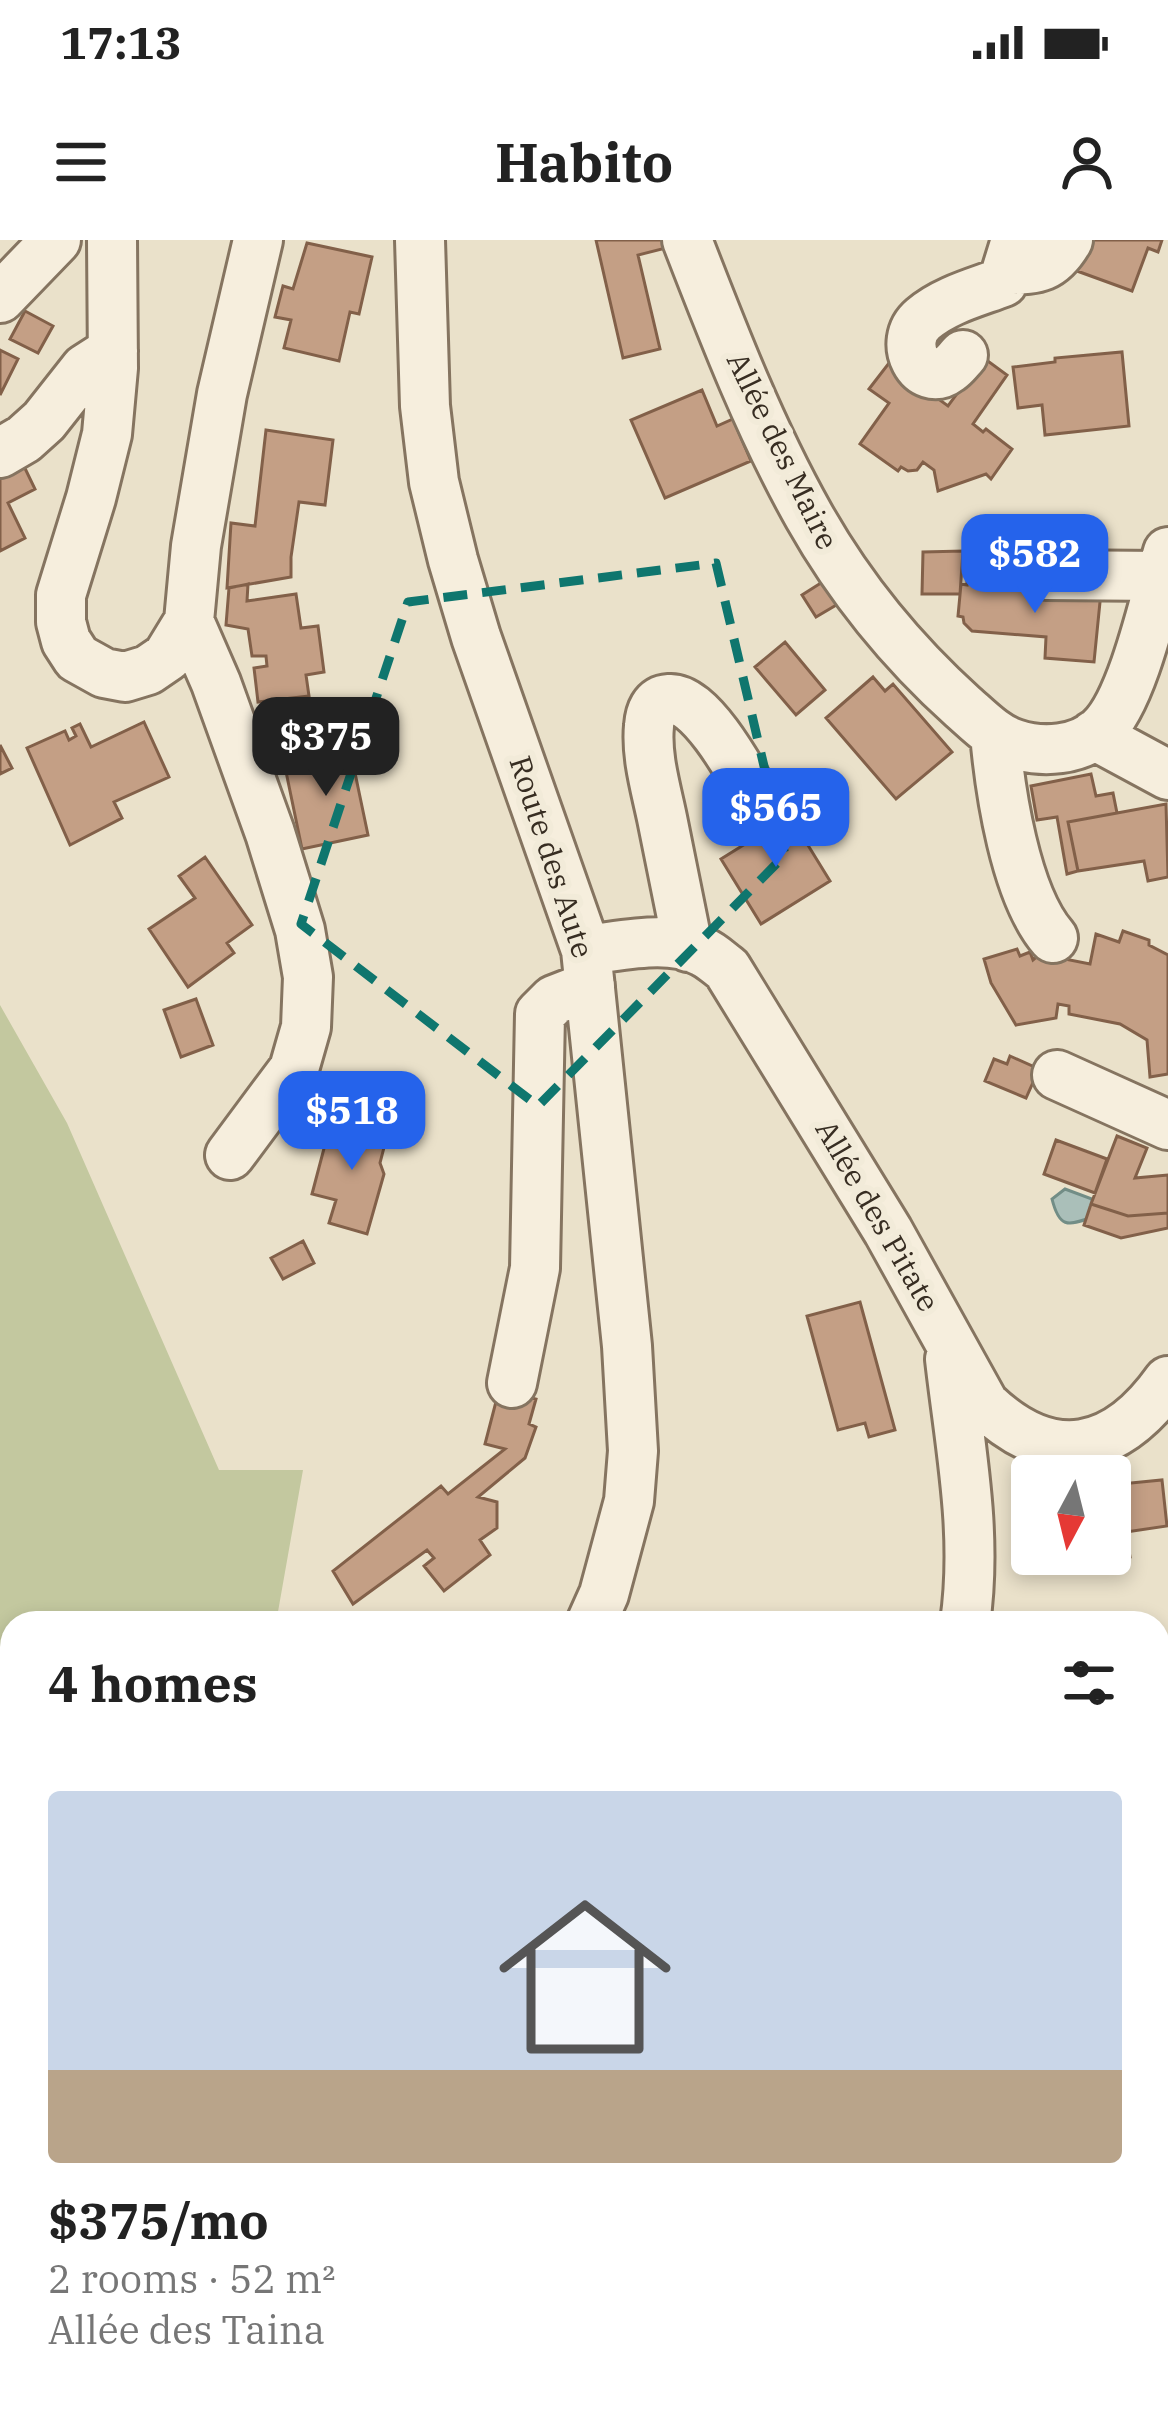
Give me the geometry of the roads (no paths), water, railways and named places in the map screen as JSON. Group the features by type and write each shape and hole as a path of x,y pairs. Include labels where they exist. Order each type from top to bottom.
{"street":[{"path":"0,298 56,240"},
{"path":"112,240 113,351 106,434 61,595 61,622 77,658 104,674 125,676 148,670 166,657 189,621 196,546 219,413 258,240"},
{"name":"Route des Aute","path":"421,240 424,386 434,482 476,637 588,968 633,1450 629,1502 596,1611"},
{"name":"Allée des Maire","path":"687,240 776,452 834,558 909,653 939,686 1012,744 1046,750 1080,744 1094,735"},
{"path":"963,355 947,371 935,375 923,370 914,359 912,330 924,317 1009,264 1038,268 1048,264 1068,240"},
{"path":"0,453 44,422 85,369 113,351"},
{"path":"1046,575 1164,564 1122,703 1094,735 1168,775"},
{"path":"189,621 270,833 300,930 308,977 306,1027 294,1070 230,1155"},
{"path":"512,1382 535,1268 540,1014 588,968 656,943 688,947 650,750 651,711 660,701 673,698 688,704 704,720 767,817"},
{"path":"995,734 1010,830 1034,908 1053,938"},
{"name":"Allée des Pitate","path":"688,947 701,950 728,969 878,1214 984,1404 1005,1424 1052,1443 1100,1441 1137,1417 1168,1381"},
{"path":"1057,1075 1168,1125"},
{"path":"948,1340 969,1520 966,1611"}],"water":[{"path":"1065,1189 1092,1199 1092,1217 1070,1223 1061,1220 1052,1199"}]}
